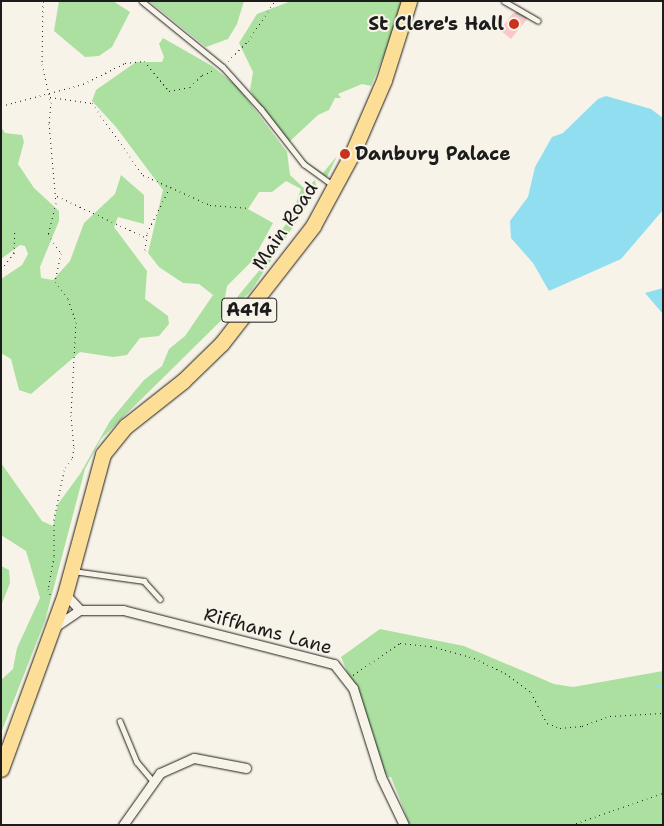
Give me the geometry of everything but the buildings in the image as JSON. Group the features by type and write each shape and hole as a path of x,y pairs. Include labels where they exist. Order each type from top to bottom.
{"main road":[{"name":"Main Road","path":"62,600 72,571 98,469 112,440 222,343 313,226 336,186 384,80 409,1"},
{"name":"A414","path":"1,769 62,600"}],"street":[{"path":"52,629 80,610 62,600"},
{"name":"Riffhams Lane","path":"80,610 123,610 300,653 334,664 353,688 381,777 404,825"},
{"path":"124,825 160,773 194,758 246,768"}],"lane":[{"path":"142,1 223,67 261,109 304,164 336,186"},
{"path":"504,1 538,21"},
{"path":"72,571 144,581 160,600"},
{"path":"120,722 137,762 153,781"}],"path":[{"path":"43,1 42,64 50,97 55,195 48,234 61,253 55,282 68,299 76,322 72,354 74,447 57,502 48,588 54,604 62,600"},
{"path":"1,106 83,84 125,63 144,61 169,91 190,86 202,75 223,67 248,42 260,19 275,1"},
{"path":"50,97 92,103 143,175 210,205 250,208"},
{"path":"145,250 146,238 170,188"},
{"path":"55,195 146,238"},
{"path":"1,269 14,253 15,229"},
{"path":"346,679 400,643 431,646 474,658 505,673 530,692 547,723 560,728 582,726 610,716 663,713"},
{"path":"571,825 663,793"}],"green space":[{"path":"59,1 113,1 130,12 112,47 99,56 85,57 54,31"},
{"path":"149,1 244,1 237,24 228,39 206,47"},
{"path":"291,1 402,1 395,29 371,86 362,84 338,94 341,98 335,98 329,110 318,115 289,142 306,162 323,173 337,156 327,177 314,172 285,141 254,97 250,90 253,72 239,43 257,14"},
{"path":"163,38 212,66 238,87 287,152 290,175 305,189 315,180 317,190 251,291 101,439 85,469 45,621 1,733 1,680 13,669 17,648 40,598 26,551 1,535 1,463 42,521 53,526 58,504 80,474 110,421 144,380 162,366 169,349 185,336 213,295 199,284 183,283 159,267 148,253 163,190 116,127 92,101 96,90 136,62 162,62 164,57 159,44","holes":["286,181 301,189 291,218 275,238 262,267 234,301 224,303 227,286 253,260 273,223 248,209 259,192 272,192"]},
{"path":"1,127 5,133 22,135 24,142 18,164 34,188 59,211 59,221 40,267 41,278 53,280 70,261 84,223 115,194 121,175 144,195 144,224 118,217 114,227 147,271 145,299 168,316 169,324 159,336 140,338 127,355 113,357 80,352 31,394 19,390 11,359 1,353 1,279 22,265 28,254 25,246 20,245 1,259"},
{"path":"1,566 9,570 10,583 1,606"},
{"path":"380,629 464,646 554,684 573,687 663,671 663,825 410,825 391,777 388,777 380,764 374,736 341,657"}],"water":[{"path":"606,96 651,109 663,118 663,210 621,259 549,291 533,263 511,238 510,221 528,197 535,167 552,137 563,133 598,99"},
{"path":"663,288 663,314 645,293"}],"waterway":[{"path":"657,686 663,686"}],"place":[{"name":"St Clere's Hall","path":"514,24"},
{"name":"Danbury Palace","path":"345,154"}]}
